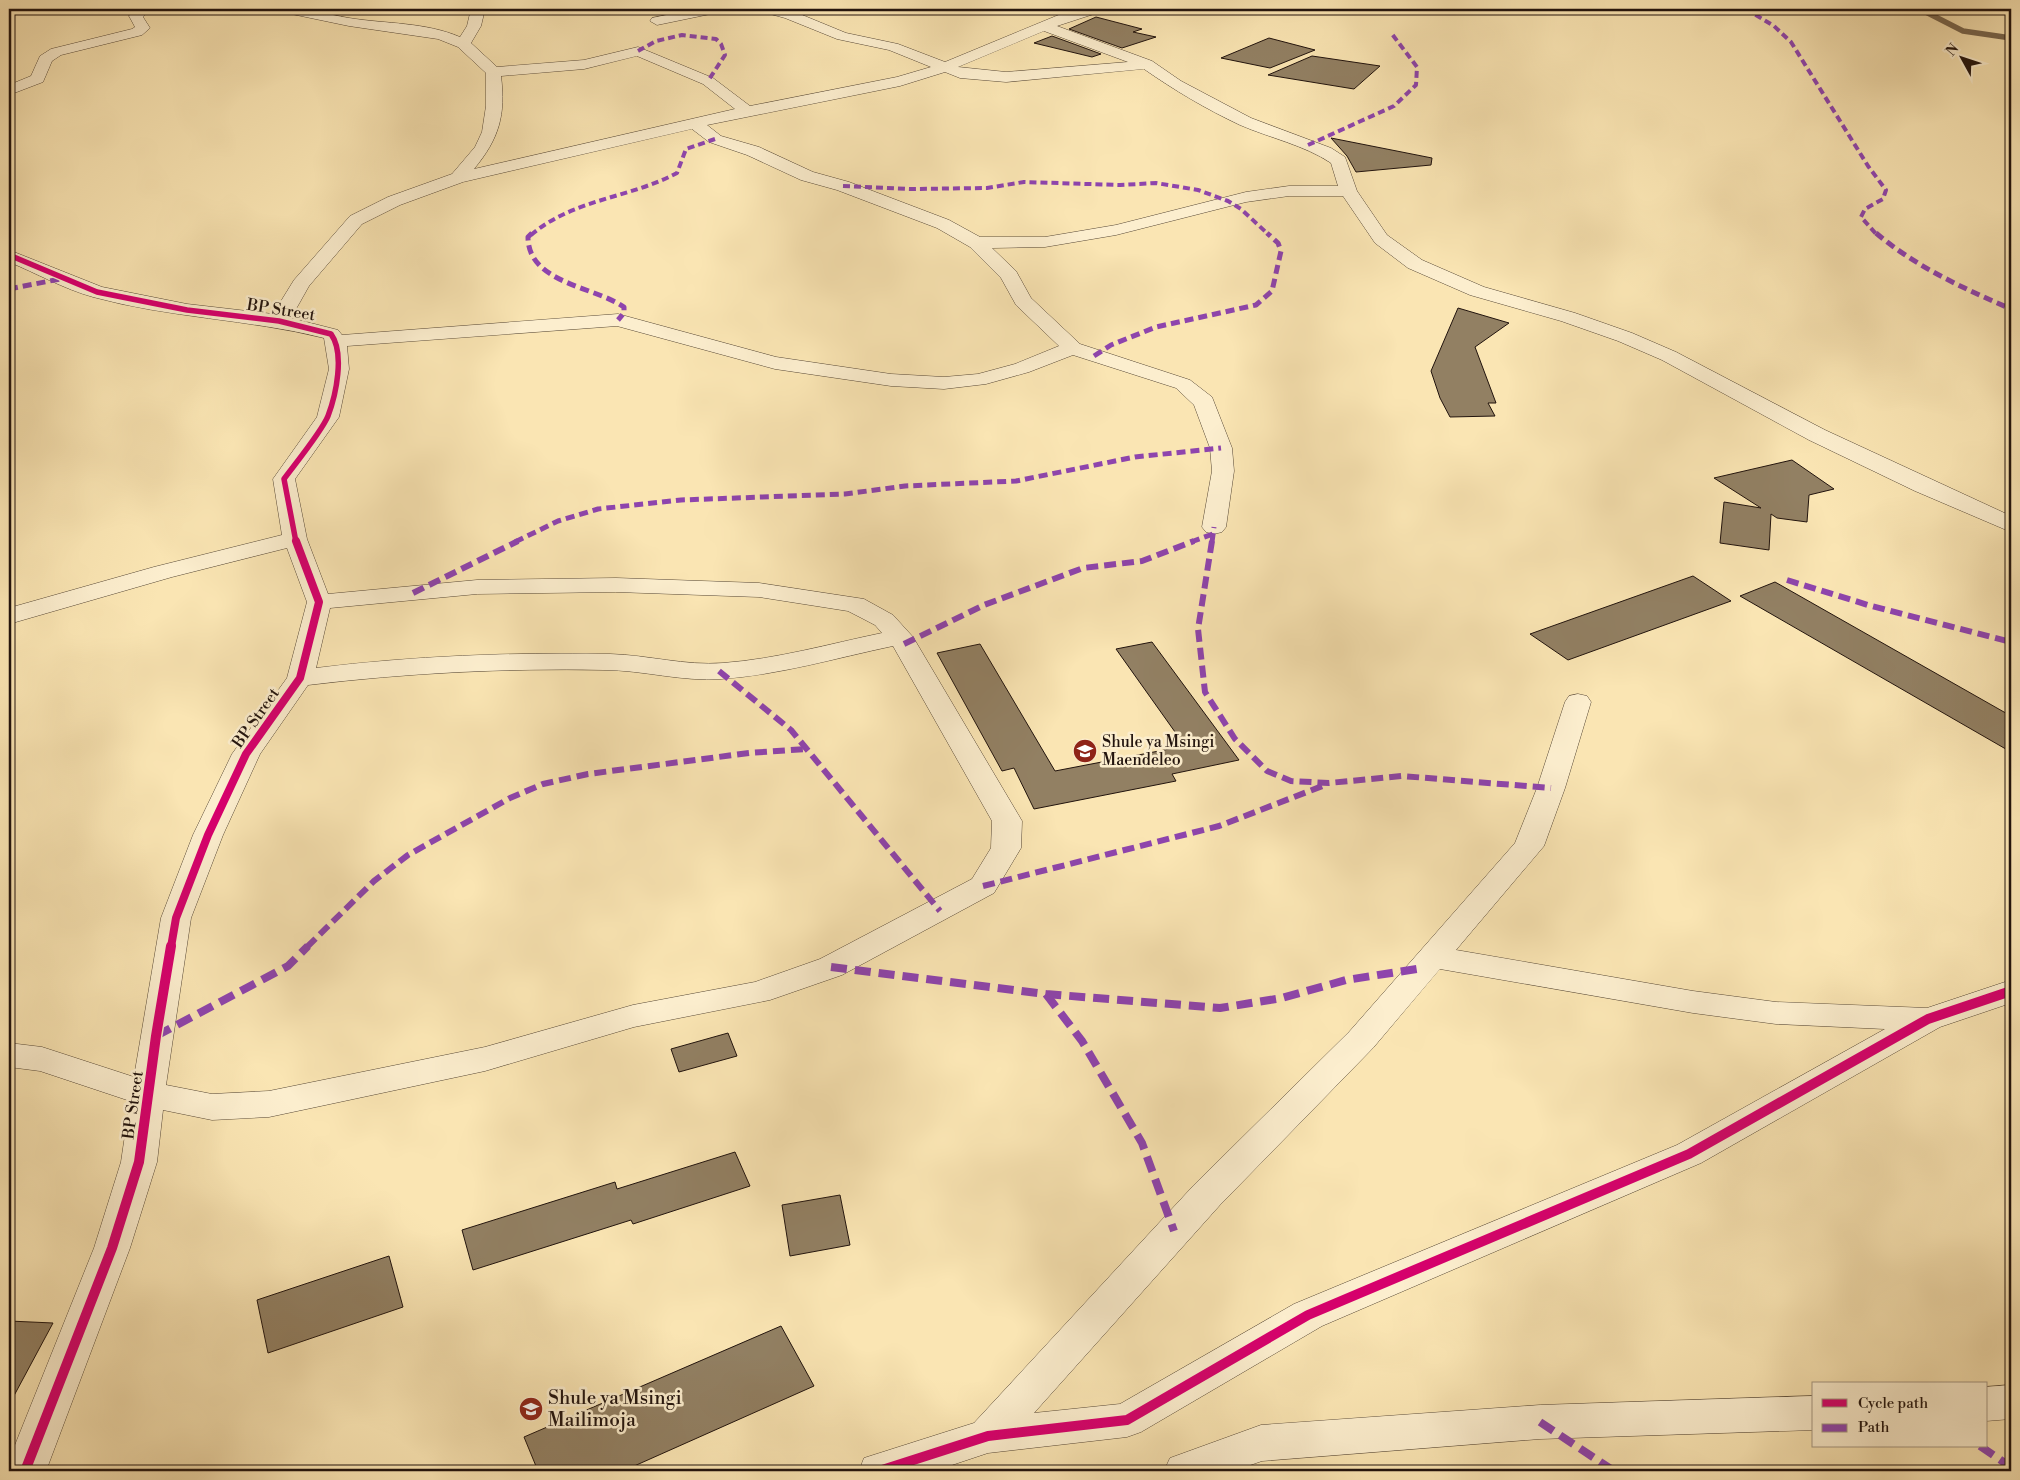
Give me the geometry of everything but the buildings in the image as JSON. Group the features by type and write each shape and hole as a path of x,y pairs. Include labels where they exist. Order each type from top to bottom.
{"street":[{"path":"9,90 38,79 45,59 56,52 137,32 143,28 136,16 144,9"},
{"path":"287,9 349,22 411,29 442,35 463,44 493,72 494,93 490,136 458,178"},
{"path":"463,44 474,26 478,9"},
{"path":"493,72 579,67 612,60 638,51 655,32 656,15 715,9"},
{"path":"768,9 790,15 842,36 893,47 960,73 1006,77 1067,73 1147,64"},
{"path":"279,322 302,284 356,220 380,206 458,178 748,111 900,81 943,68 1043,26 1095,9"},
{"path":"1043,26 1086,40 1147,64 1176,84 1245,121 1325,152 1339,161 1348,191 1381,239 1415,264 1477,291 1576,320 1669,356 1817,435 1923,486 2011,525"},
{"path":"638,51 708,82 748,111"},
{"path":"696,124 715,138 753,152 807,176 843,186 943,224 976,244 1009,275 1024,301 1073,348 1183,384 1204,402 1221,448 1224,472 1214,527"},
{"path":"976,244 1045,242 1116,230 1246,197 1290,191 1348,191"},
{"name":"BP Street","path":"9,256 97,292 187,310 317,329 331,334 336,341"},
{"path":"9,1055 42,1059 148,1094 212,1107 269,1104 485,1059 633,1016 759,992 831,967 983,886 1006,848 1007,821 900,637 884,620 855,604 759,590 616,585 478,587 320,602 295,539 284,479 328,417 339,369 336,341 618,320 775,364 891,380 944,383 979,380 1022,368 1073,348"},
{"path":"9,616 164,572 295,539"},
{"name":"BP Street","path":"25,1471 112,1248 139,1162 156,1036 176,918 208,835 246,754 300,678 320,602"},
{"path":"300,678 340,672 509,662 618,662 719,671 762,666 900,637"},
{"path":"988,1436 1207,1195 1361,1040 1529,846 1551,788 1578,702"},
{"path":"1433,957 1694,1002 1776,1013 1928,1019"},
{"path":"879,1471 988,1436 1127,1420 1308,1315 1689,1154 1928,1019 2011,991"},
{"path":"1988,1404 2011,1402"},
{"path":"1186,1471 1260,1443 1540,1422 1812,1413"}],"waterway":[{"path":"1920,9 1963,31 2011,38"}],"marked path":[{"path":"1746,9 1774,26 1791,42 1868,166 1886,190 1883,199 1865,209 1861,217 1890,245 1909,258 1952,282 2011,309"},
{"path":"1308,145 1394,106 1416,85 1417,67 1392,34"},
{"path":"638,51 656,41 682,35 716,39 721,44 725,55 708,81"},
{"path":"618,320 624,313 624,307 612,299 548,275 528,250 528,237 541,226 573,209 609,196 662,181 677,173 686,149 715,139"},
{"path":"843,186 911,189 987,188 1024,182 1120,185 1156,183 1198,190 1228,201 1241,209 1278,243 1281,251 1272,291 1256,305 1241,310 1156,327 1111,345 1094,356"},
{"path":"9,289 60,279"},
{"path":"413,593 558,521 598,509 681,500 845,494 905,486 1016,481 1135,457 1221,448"},
{"path":"1214,527 1198,629 1205,692 1235,739 1267,771 1291,781 1329,783 1402,776 1551,788"},
{"path":"904,644 984,605 1083,568 1142,561 1213,534"},
{"path":"1787,580 1868,605 2011,642"},
{"path":"719,671 791,730 940,911"},
{"path":"156,1036 288,966 374,881 408,855 510,798 543,784 588,774 749,753 805,749"},
{"path":"983,886 1219,826 1325,785"},
{"path":"831,967 1046,994 1220,1008 1282,998 1346,980 1423,968"},
{"path":"1046,994 1082,1041 1142,1143 1174,1231"},
{"path":"1540,1422 1614,1471"},
{"path":"1983,1448 2011,1467"}],"cycle path":[{"path":"9,255 97,292 187,310 279,321 331,334 336,341 339,369 328,417 284,479 295,539 319,602 300,678 246,754 208,835 176,918 156,1036 139,1162 112,1248 25,1471"},
{"path":"879,1471 988,1436 1127,1420 1308,1315 1689,1154 1928,1019 2011,991"}],"place":[{"name":"Shule ya Msingi Maendeleo","path":"1085,751"},
{"name":"Shule ya Msingi Mailimoja","path":"531,1409"}]}
